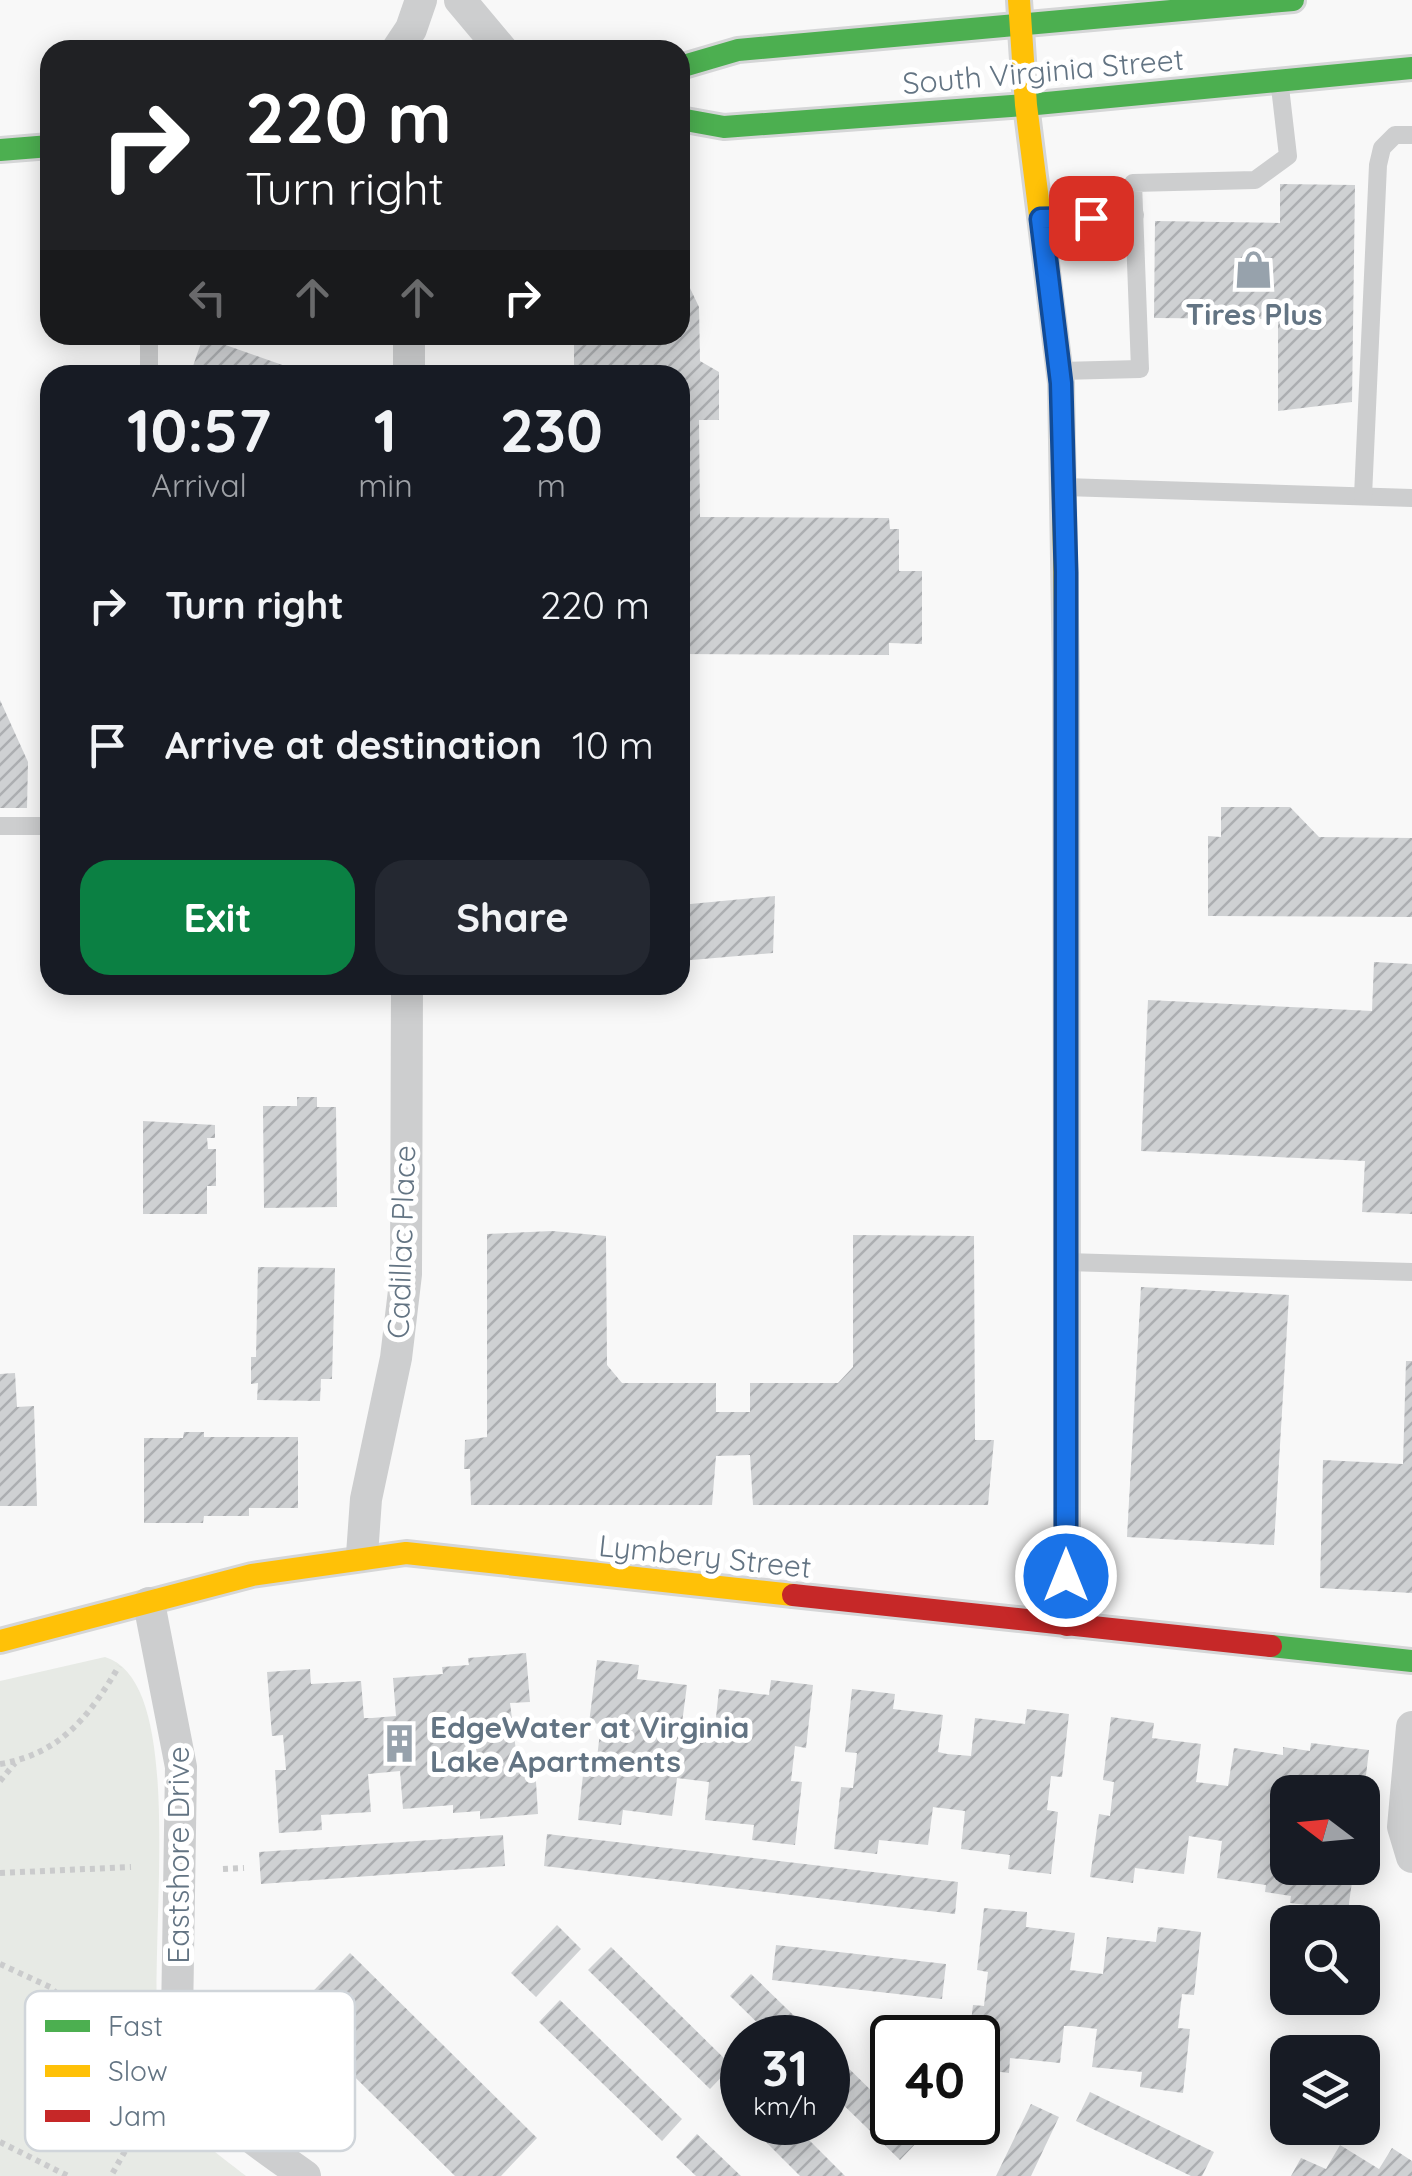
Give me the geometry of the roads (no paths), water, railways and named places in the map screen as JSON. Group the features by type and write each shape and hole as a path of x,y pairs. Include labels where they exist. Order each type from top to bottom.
{"street":[{"path":"404,40 421,0"},
{"path":"460,0 494,40"},
{"path":"1019,0 1021,60 1059,371 1063,487 1067,1625"},
{"name":"South Virginia Street","path":"690,63 738,50 1293,0"},
{"name":"South Virginia Street","path":"690,121 724,126 1026,104 1412,68"},
{"path":"0,150 40,147"},
{"name":"Cadillac Place","path":"362,1556 366,1499 396,1358 406,1274 407,995"},
{"name":"Lymbery Street","path":"0,1641 272,1571 406,1553 1412,1661"},
{"name":"Eastshore Drive","path":"149,1603 181,1767 177,1991"},
{"path":"1412,1727 1403,1827 1412,1857"},
{"name":"Eastshore Drive","path":"272,2151 304,2176"}],"lane":[{"path":"1059,371 1140,369 1133,183 1256,180 1288,156 1279,80"},
{"path":"1363,496 1378,165 1382,148 1395,135 1412,136"},
{"path":"1041,219 1135,216"},
{"path":"1063,487 1412,498"},
{"path":"0,826 40,826"},
{"path":"1066,1262 1412,1272"}],"place":[{"name":"Tires Plus","path":"1254,270"},
{"name":"EdgeWater at Virginia Lake Apartments","path":"400,1744"}]}
